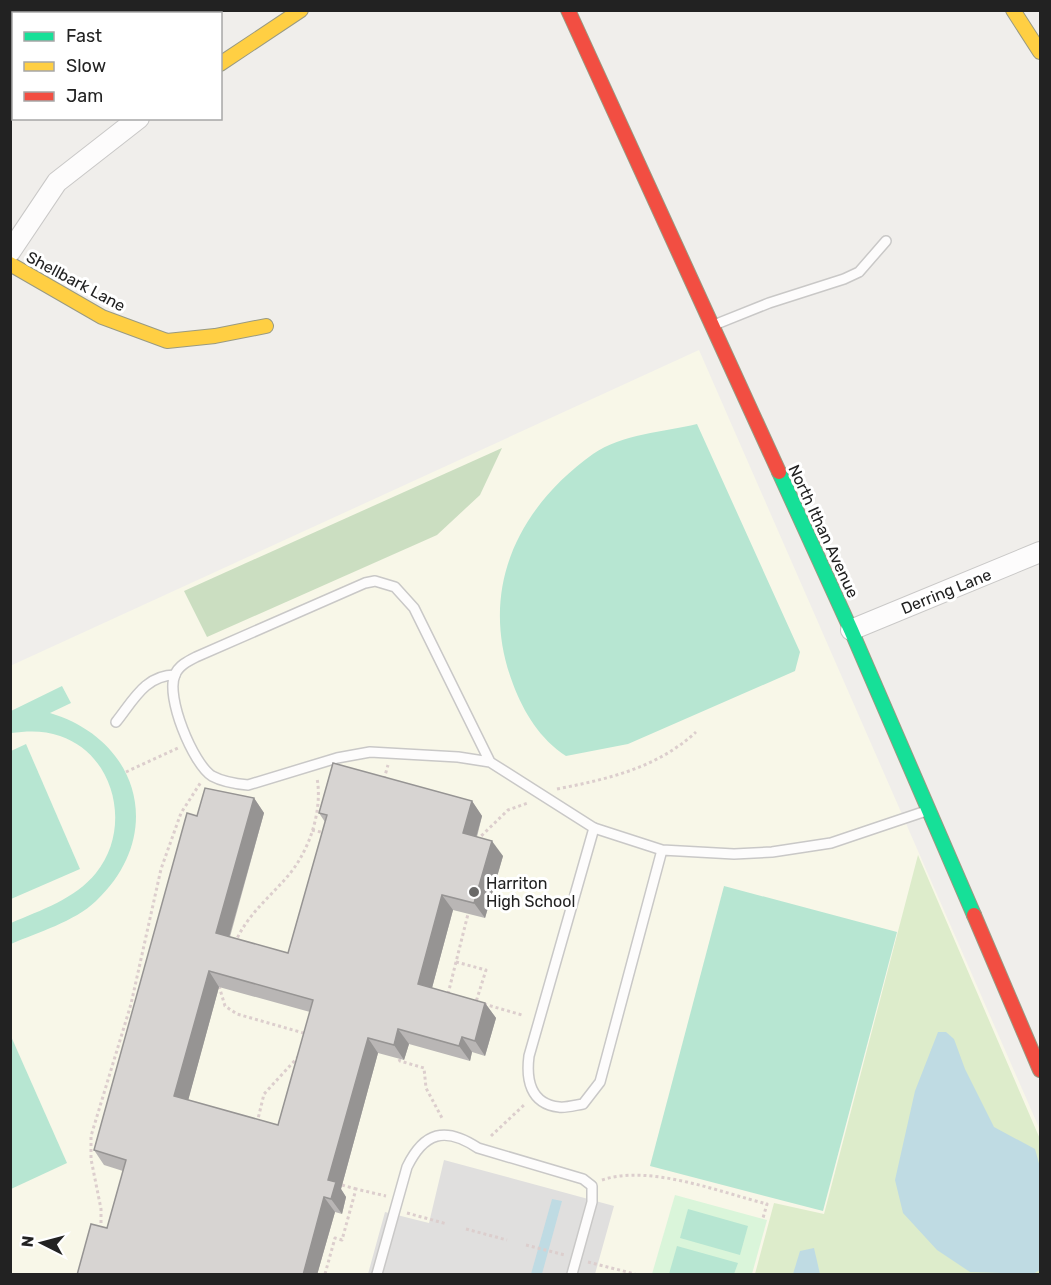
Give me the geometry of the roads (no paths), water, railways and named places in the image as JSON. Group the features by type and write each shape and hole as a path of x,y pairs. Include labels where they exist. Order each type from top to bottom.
{"street":[{"path":"222,63 300,10"},
{"name":"North Ithan Avenue","path":"568,10 851,630 1041,1070"},
{"path":"1013,10 1041,52"},
{"path":"10,252 57,182 114,125 132,120"},
{"name":"Shellbark Lane","path":"10,264 102,317 166,341 215,336 266,326"},
{"name":"Derring Lane","path":"851,630 1041,552"}],"lane":[{"path":"712,326 769,303 859,272 886,241"},
{"path":"490,762 414,608 394,587 384,584 365,583 196,657 184,664 175,675 173,703 190,744 212,776 236,784 259,783 337,758 370,752 408,752 490,762 594,828 662,850 734,854 772,852 831,843 927,810"},
{"path":"116,722 150,680 161,675 175,675"},
{"path":"594,828 527,1067 526,1078 538,1099 559,1107 583,1104 600,1082 662,850"},
{"path":"377,1275 407,1167 415,1151 428,1139 447,1134 463,1138 488,1151 583,1179 592,1186 592,1202 572,1275"}],"water":[{"path":"938,1032 946,1032 954,1039 965,1069 994,1127 1035,1149 1040,1167 1040,1270 1033,1274 970,1272 937,1250 903,1213 895,1180 915,1091"},
{"path":"552,1199 562,1201 542,1274 531,1274"},
{"path":"814,1248 820,1274 793,1274 800,1251"}],"place":[{"name":"Harriton High School","path":"474,892"}]}
